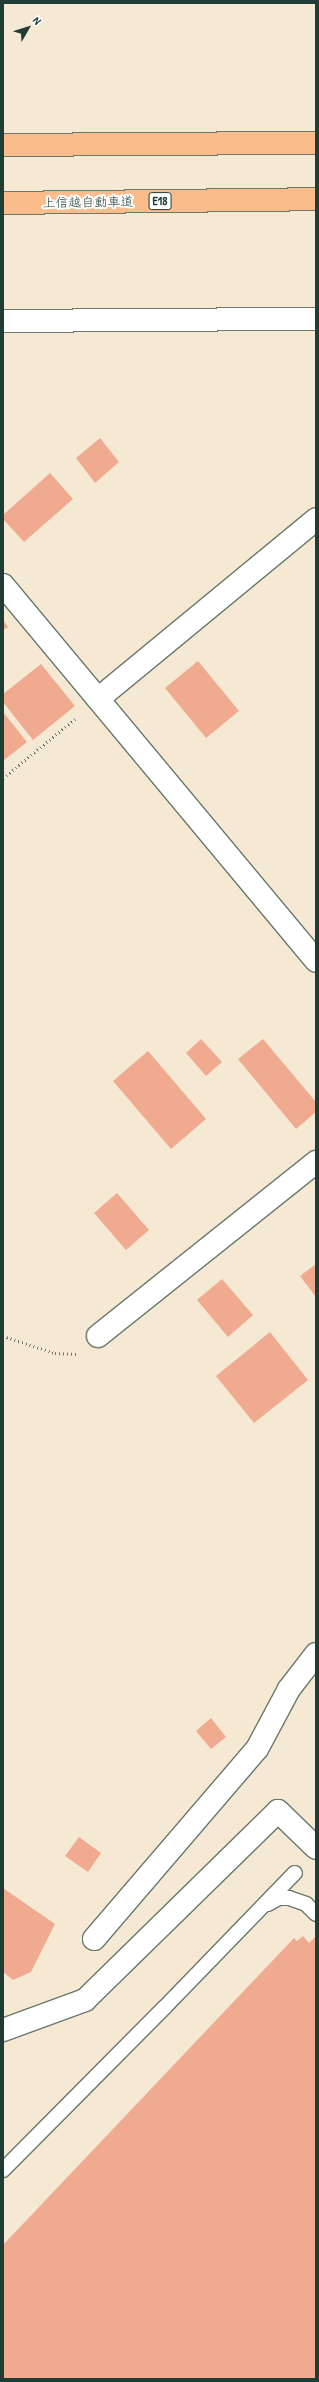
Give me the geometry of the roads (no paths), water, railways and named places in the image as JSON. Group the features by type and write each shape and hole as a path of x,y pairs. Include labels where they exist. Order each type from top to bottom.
{"highway":[{"path":"3,146 316,142"},
{"name":"上信越自動車道","path":"3,203 316,199"}],"street":[{"path":"3,321 316,319"},
{"path":"98,699 316,519"},
{"path":"3,585 316,961"},
{"path":"98,1336 316,1162"},
{"path":"94,1940 257,1749 288,1689 316,1654"},
{"path":"3,2030 85,2000 278,1811 316,1848"}],"lane":[{"path":"3,2170 295,1873"},
{"path":"264,1906 279,1898 290,1898 306,1904 316,1914"}]}
